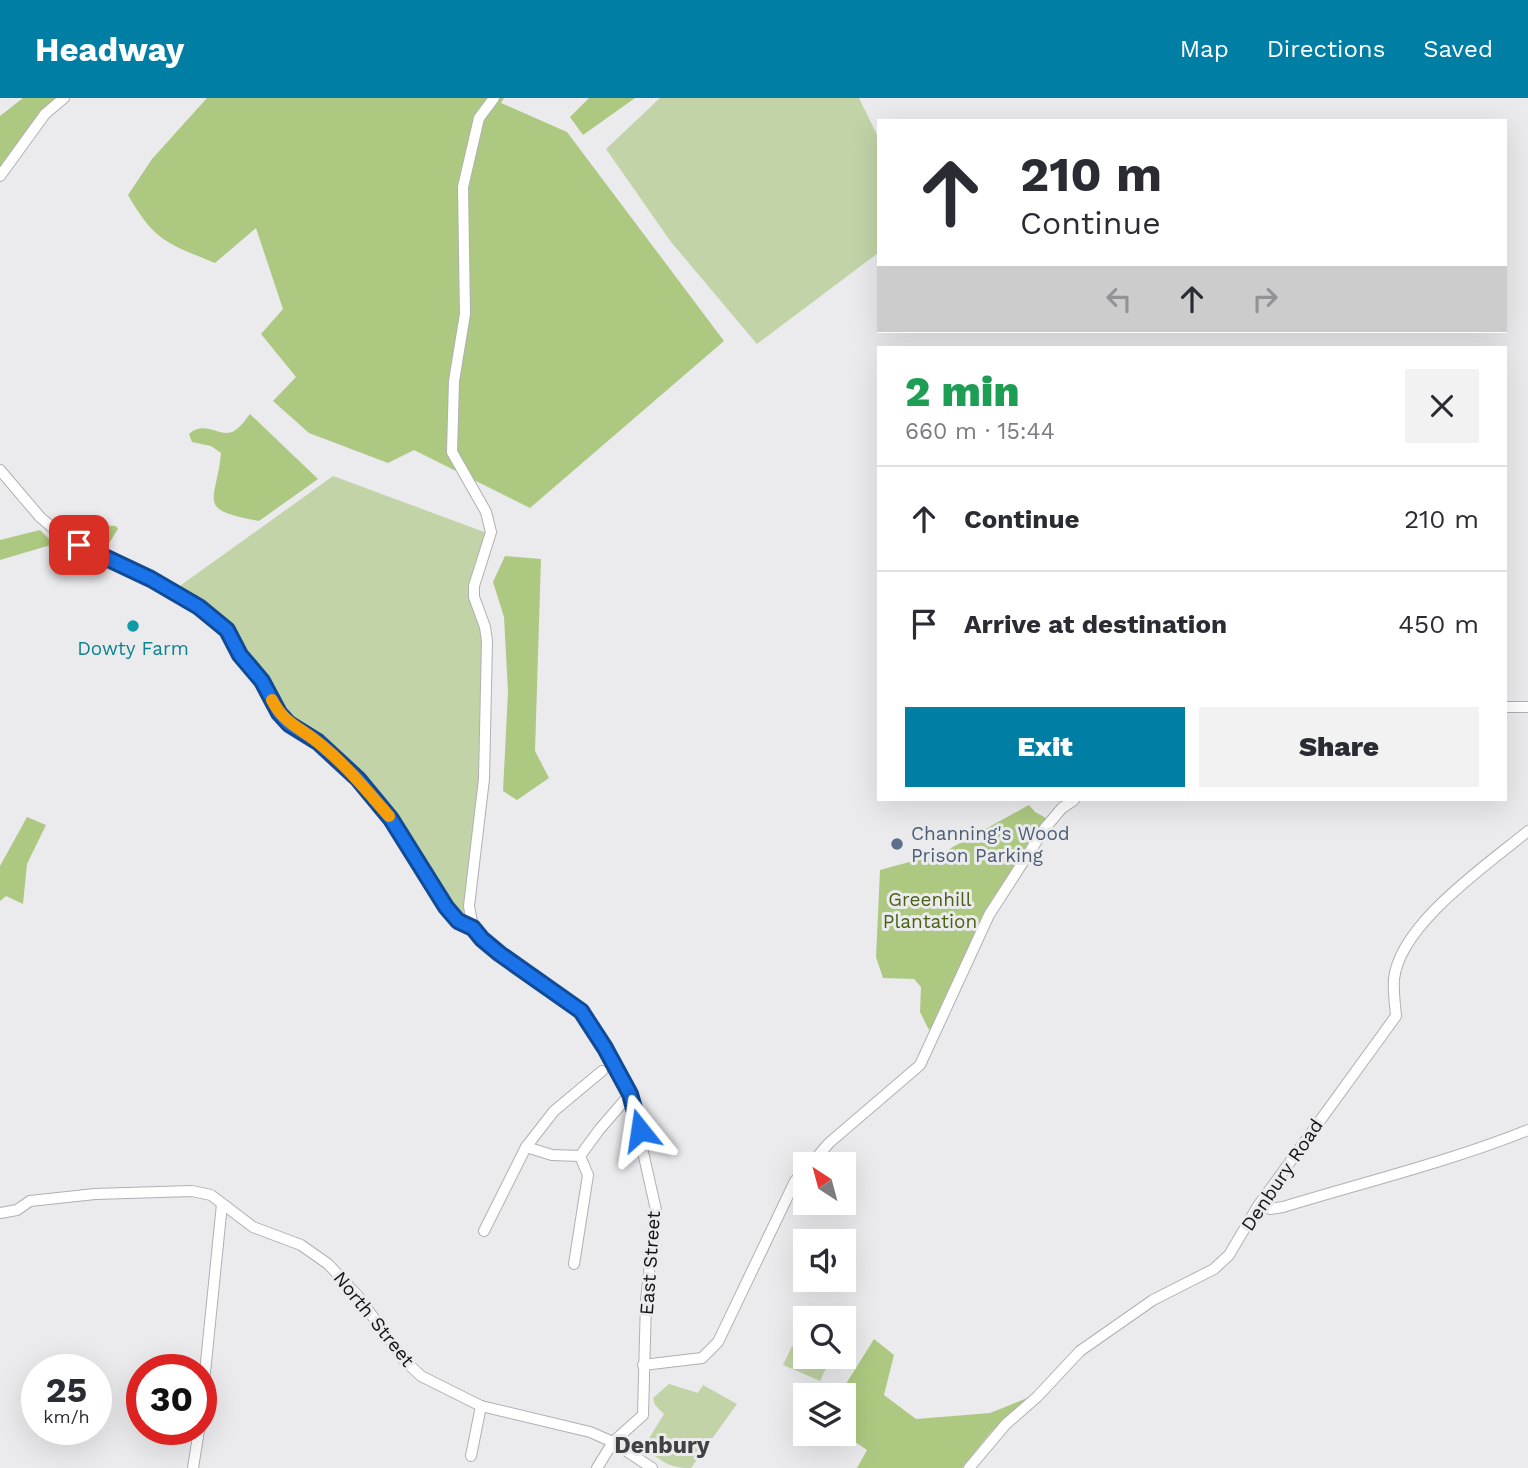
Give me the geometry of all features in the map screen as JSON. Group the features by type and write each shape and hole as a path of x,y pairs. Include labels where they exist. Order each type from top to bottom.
{"street":[{"path":"0,176 45,114 64,98"},
{"path":"473,928 469,906 484,779 487,654 485,627 474,597 474,586 491,533 486,512 452,452 454,381 465,314 463,187 479,118 494,98"},
{"name":"East Street","path":"0,470 40,517 61,535 97,555 151,579 199,607 227,630 240,655 262,681 279,713 289,724 318,742 358,779 391,819 446,907 458,921 473,928 500,954 581,1011 605,1048 630,1094 656,1210 646,1300 643,1415 597,1468"},
{"path":"1507,707 1528,707"},
{"path":"821,1152 920,1065 989,915 1045,828 1062,808 1072,801"},
{"name":"Denbury Road","path":"969,1468 997,1434 1037,1397 1080,1351 1153,1300 1214,1269 1229,1255 1258,1206 1396,1016 1394,978 1402,951 1415,930 1454,893 1528,831"},
{"path":"484,1231 526,1147 554,1111 602,1071"},
{"path":"580,1156 598,1130 630,1094"},
{"path":"1258,1206 1270,1209 1283,1207 1360,1183 1429,1166 1528,1130"},
{"path":"526,1147 552,1155 580,1156"},
{"path":"574,1264 588,1175 580,1156"},
{"path":"643,1365 702,1358 718,1342 793,1185"},
{"name":"North Street","path":"0,1213 17,1210 30,1202 109,1194 192,1192 211,1195 253,1227 301,1245 328,1264 358,1296 404,1360 421,1376 481,1406 590,1432 617,1445 652,1468"},
{"path":"207,1354 222,1204"},
{"path":"471,1456 481,1406"},
{"path":"193,1468 197,1445"}],"green space":[{"path":"23,98 58,98 0,172 0,116"},
{"path":"207,98 504,98 501,103 567,132 724,341 530,508 414,450 388,463 309,433 273,401 296,377 261,334 283,309 256,228 215,263 173,245 155,232 128,195 152,159"},
{"path":"589,98 635,98 583,135 570,117"},
{"path":"660,98 859,98 877,135 877,254 757,344 671,242 606,149"},
{"path":"250,414 318,479 259,521 239,517 218,508 214,502 214,494 221,453 211,446 192,442 189,434 201,428 229,433 238,428"},
{"path":"333,476 487,533 470,598 480,626 482,643 479,780 464,905 468,922 449,906 396,817 363,778 323,739 292,721 282,710 271,686 248,656 234,627 177,588"},
{"path":"63,524 116,526 118,529 106,548"},
{"path":"40,530 54,544 0,560 0,540"},
{"path":"505,556 541,559 535,751 549,778 517,800 503,791 508,692 504,617 493,582"},
{"name":"Greenhill Plantation","path":"1029,805 1046,818 991,903 939,1016 929,1030 920,1012 921,987 914,979 883,978 876,957 880,870 942,853"},
{"path":"27,817 46,825 27,864 23,904 6,896 0,901 0,866"},
{"path":"874,1339 894,1355 884,1395 916,1419 990,1413 1027,1398 991,1432 962,1468 857,1468 867,1450 856,1443 856,1383 846,1383"},
{"path":"792,1346 793,1369 826,1369 820,1381 783,1365"},
{"path":"669,1384 698,1393 703,1385 737,1404 691,1468 670,1465 643,1448 664,1414 655,1405 653,1398"}],"slow traffic":[{"path":"272,700 289,724 318,742 358,779 389,816"}],"place":[{"name":"Dowty Farm","path":"133,626"},
{"name":"Channing's Wood Prison Parking","path":"897,844"}],"district":[{"name":"Denbury","path":"662,1445"}],"route":[{"path":"79,545 151,579 199,607 227,630 240,655 262,681 279,713 289,724 318,742 358,779 391,819 446,907 458,921 473,928 500,954 581,1011 630,1094 640,1130"}]}
